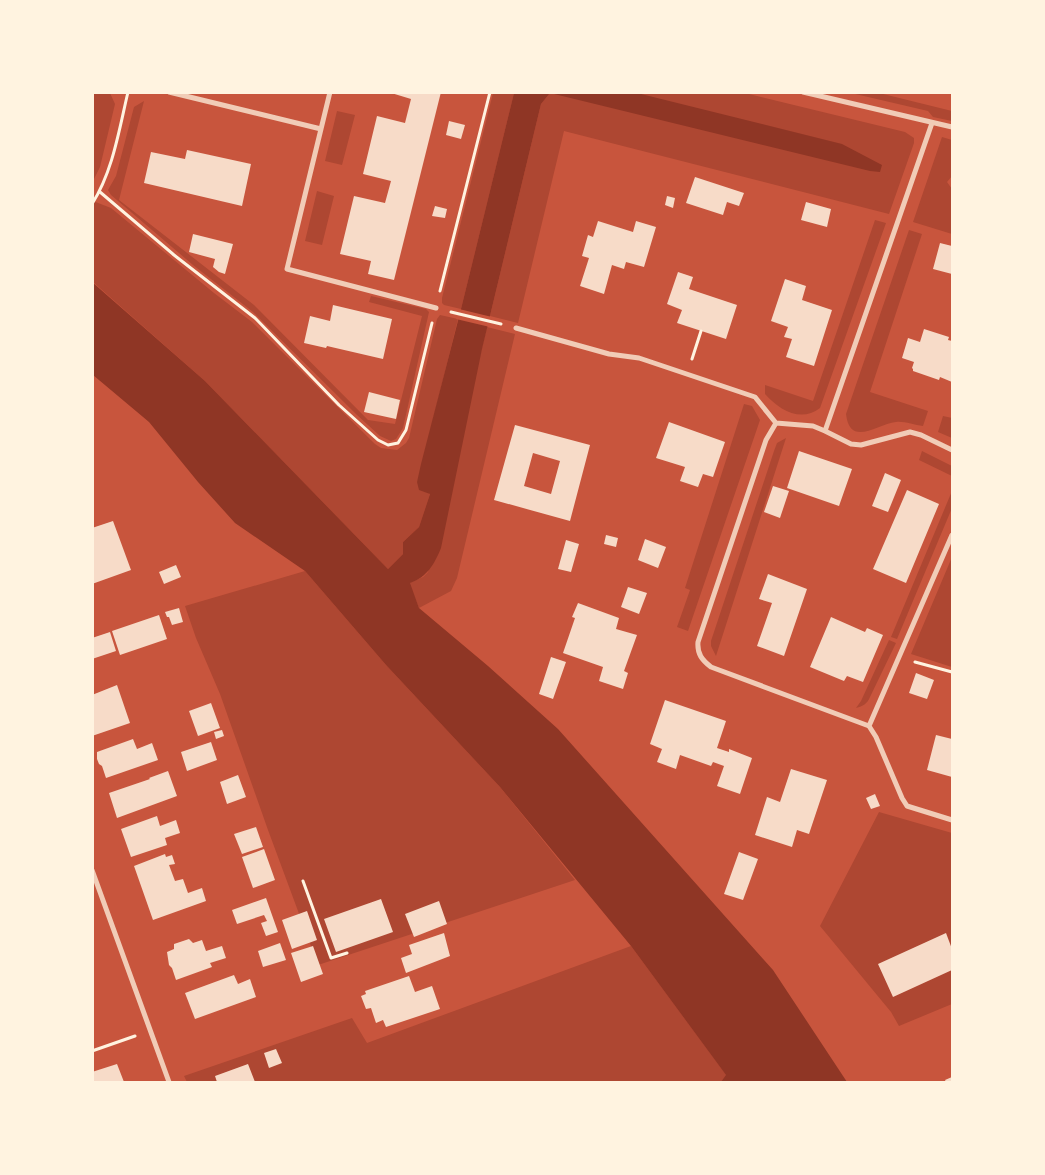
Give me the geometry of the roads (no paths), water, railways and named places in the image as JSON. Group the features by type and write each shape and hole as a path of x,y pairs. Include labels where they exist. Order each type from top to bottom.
{"street":[{"path":"169,92 321,129"},
{"path":"330,92 287,269 436,308"},
{"path":"803,92 952,127"},
{"path":"825,431 932,123"},
{"path":"516,328 609,354 639,358 755,397 776,422 813,426 851,444 861,445 910,432 921,435 952,450"},
{"path":"776,422 766,440 698,642 697,650 702,660 711,667 869,726 876,737 907,806 952,820"},
{"path":"869,726 952,535"},
{"path":"92,870 169,1082"}]}
